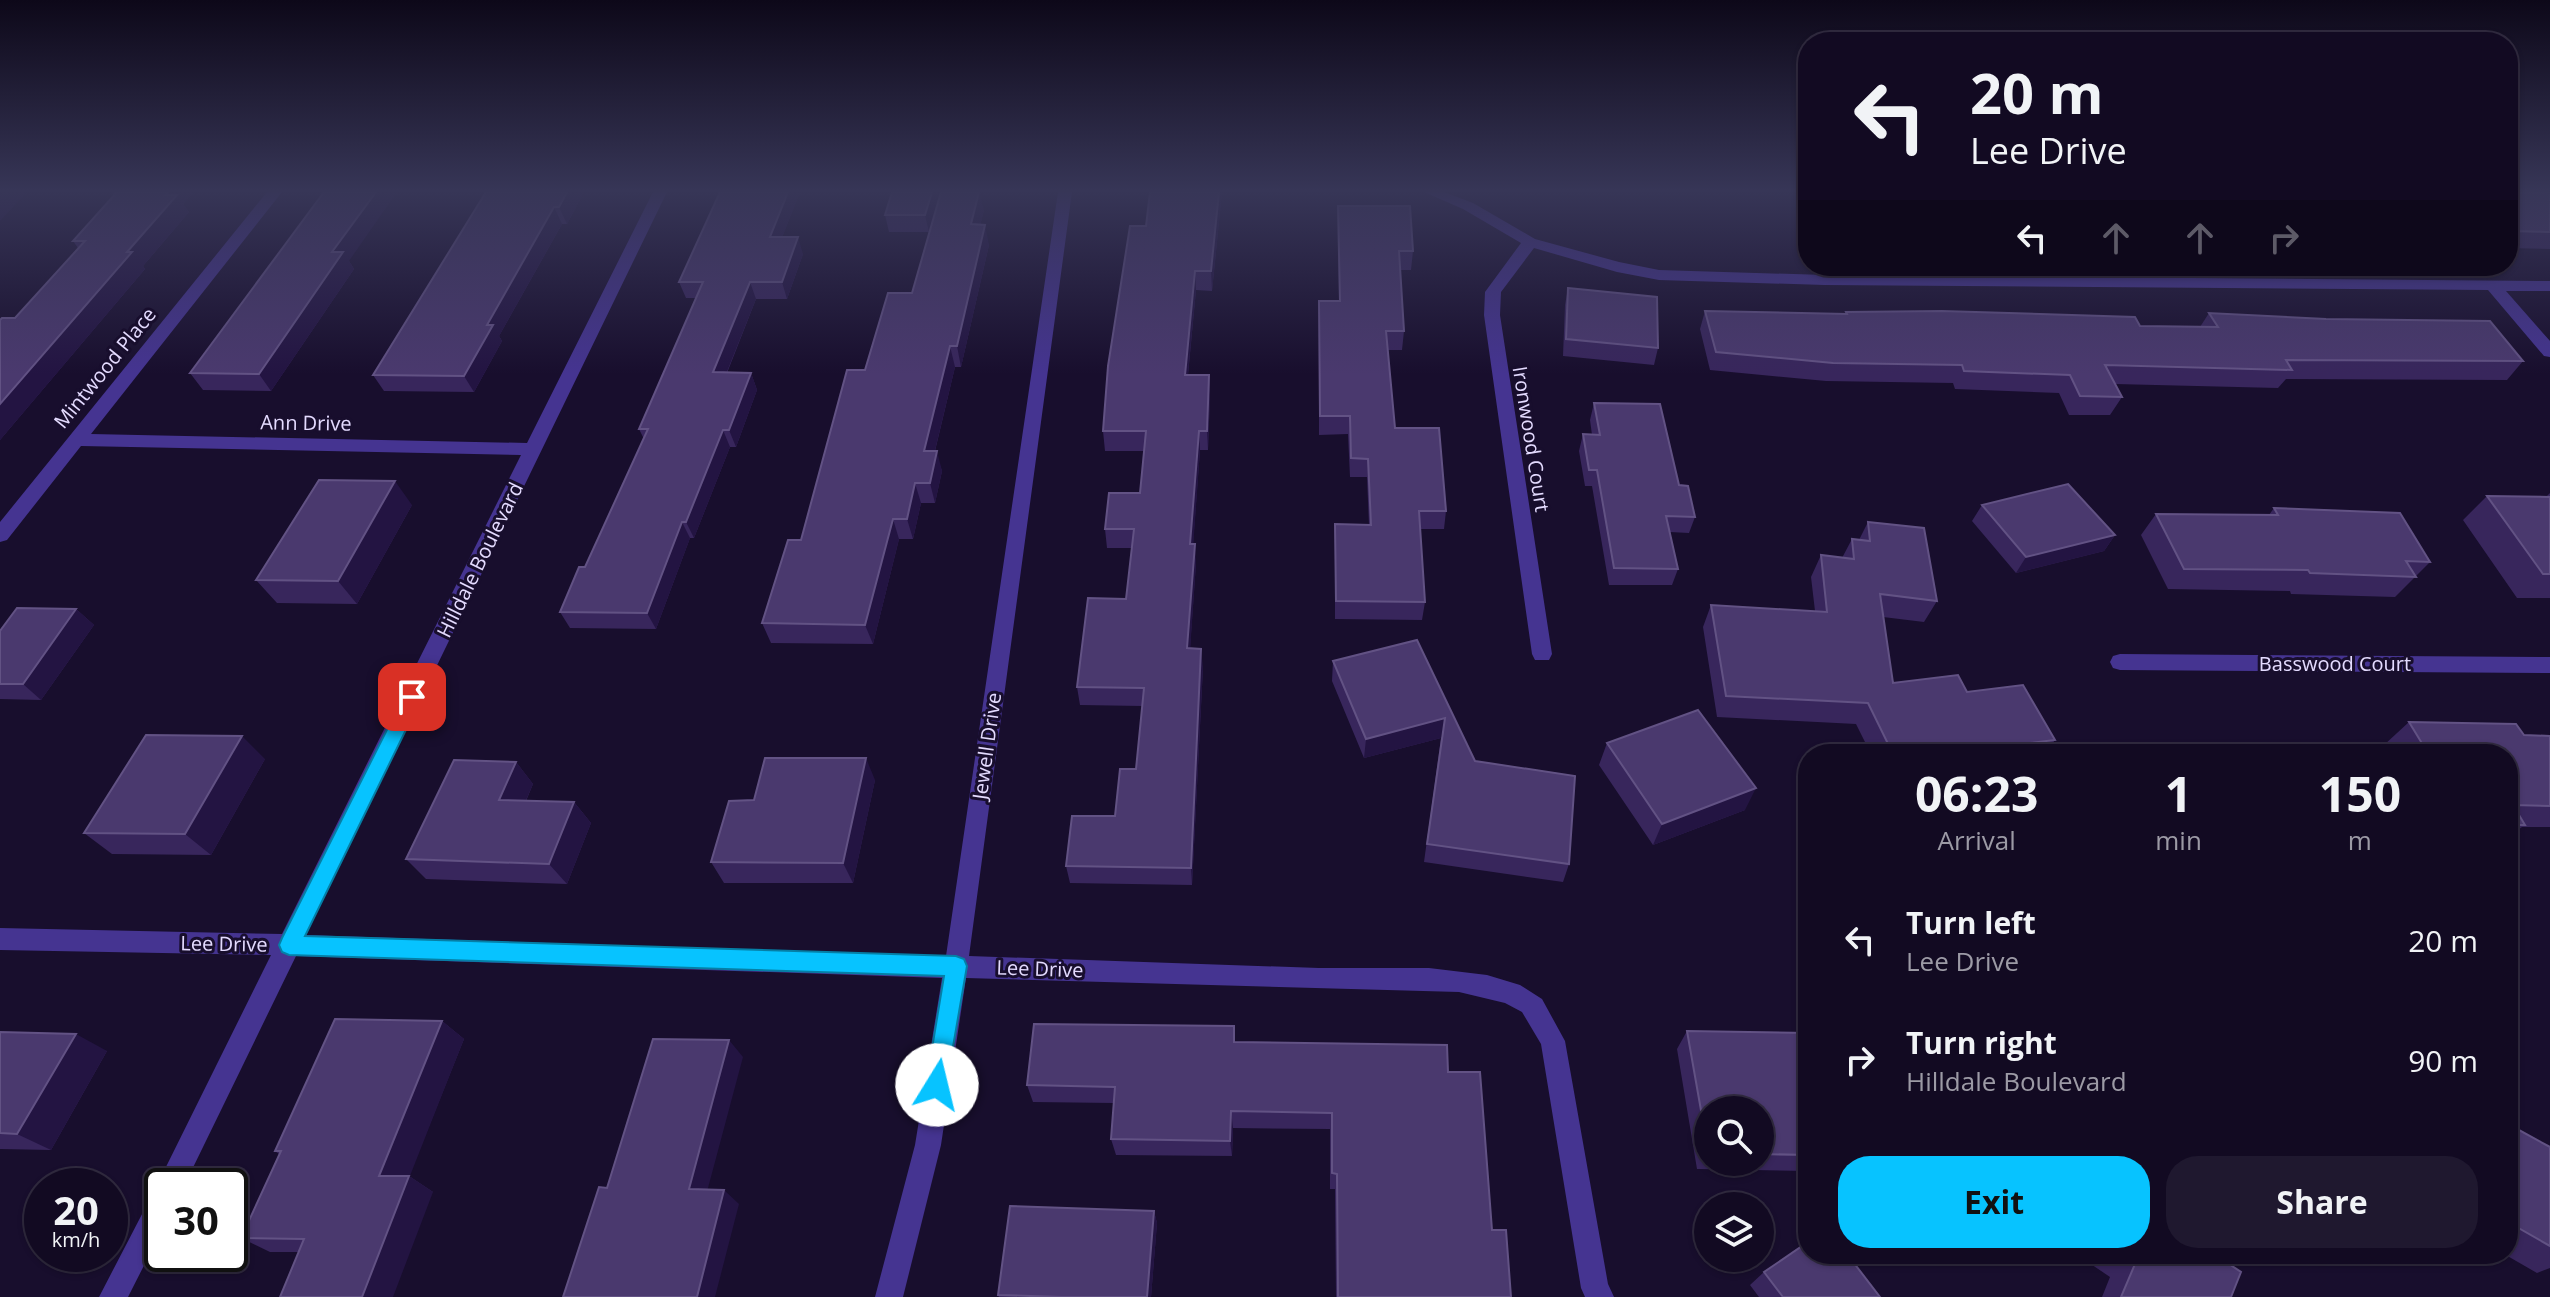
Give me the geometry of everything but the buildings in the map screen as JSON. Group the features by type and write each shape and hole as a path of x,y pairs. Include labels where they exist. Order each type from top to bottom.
{"street":[{"name":"Mintwood Place","path":"0,535 226,253"},
{"name":"Hilldale Boulevard","path":"179,1168 631,253"},
{"name":"Jewell Drive","path":"889,1297 928,1145 1056,253"},
{"name":"Ironwood Court","path":"1522,253 1493,292 1492,315 1542,654"},
{"path":"1563,253 1659,275 1825,280 2550,286"},
{"path":"2492,285 2550,352"},
{"name":"Ann Drive","path":"75,440 535,449"},
{"name":"Basswood Court","path":"2120,662 2550,665"},
{"name":"Lee Drive","path":"0,939 289,945 1319,979 1435,979 1507,990 1532,1005 1553,1041 1595,1288 1600,1297"},
{"path":"113,1297 144,1237"}],"route":[{"path":"412,697 289,945 956,966 937,1085"}]}
